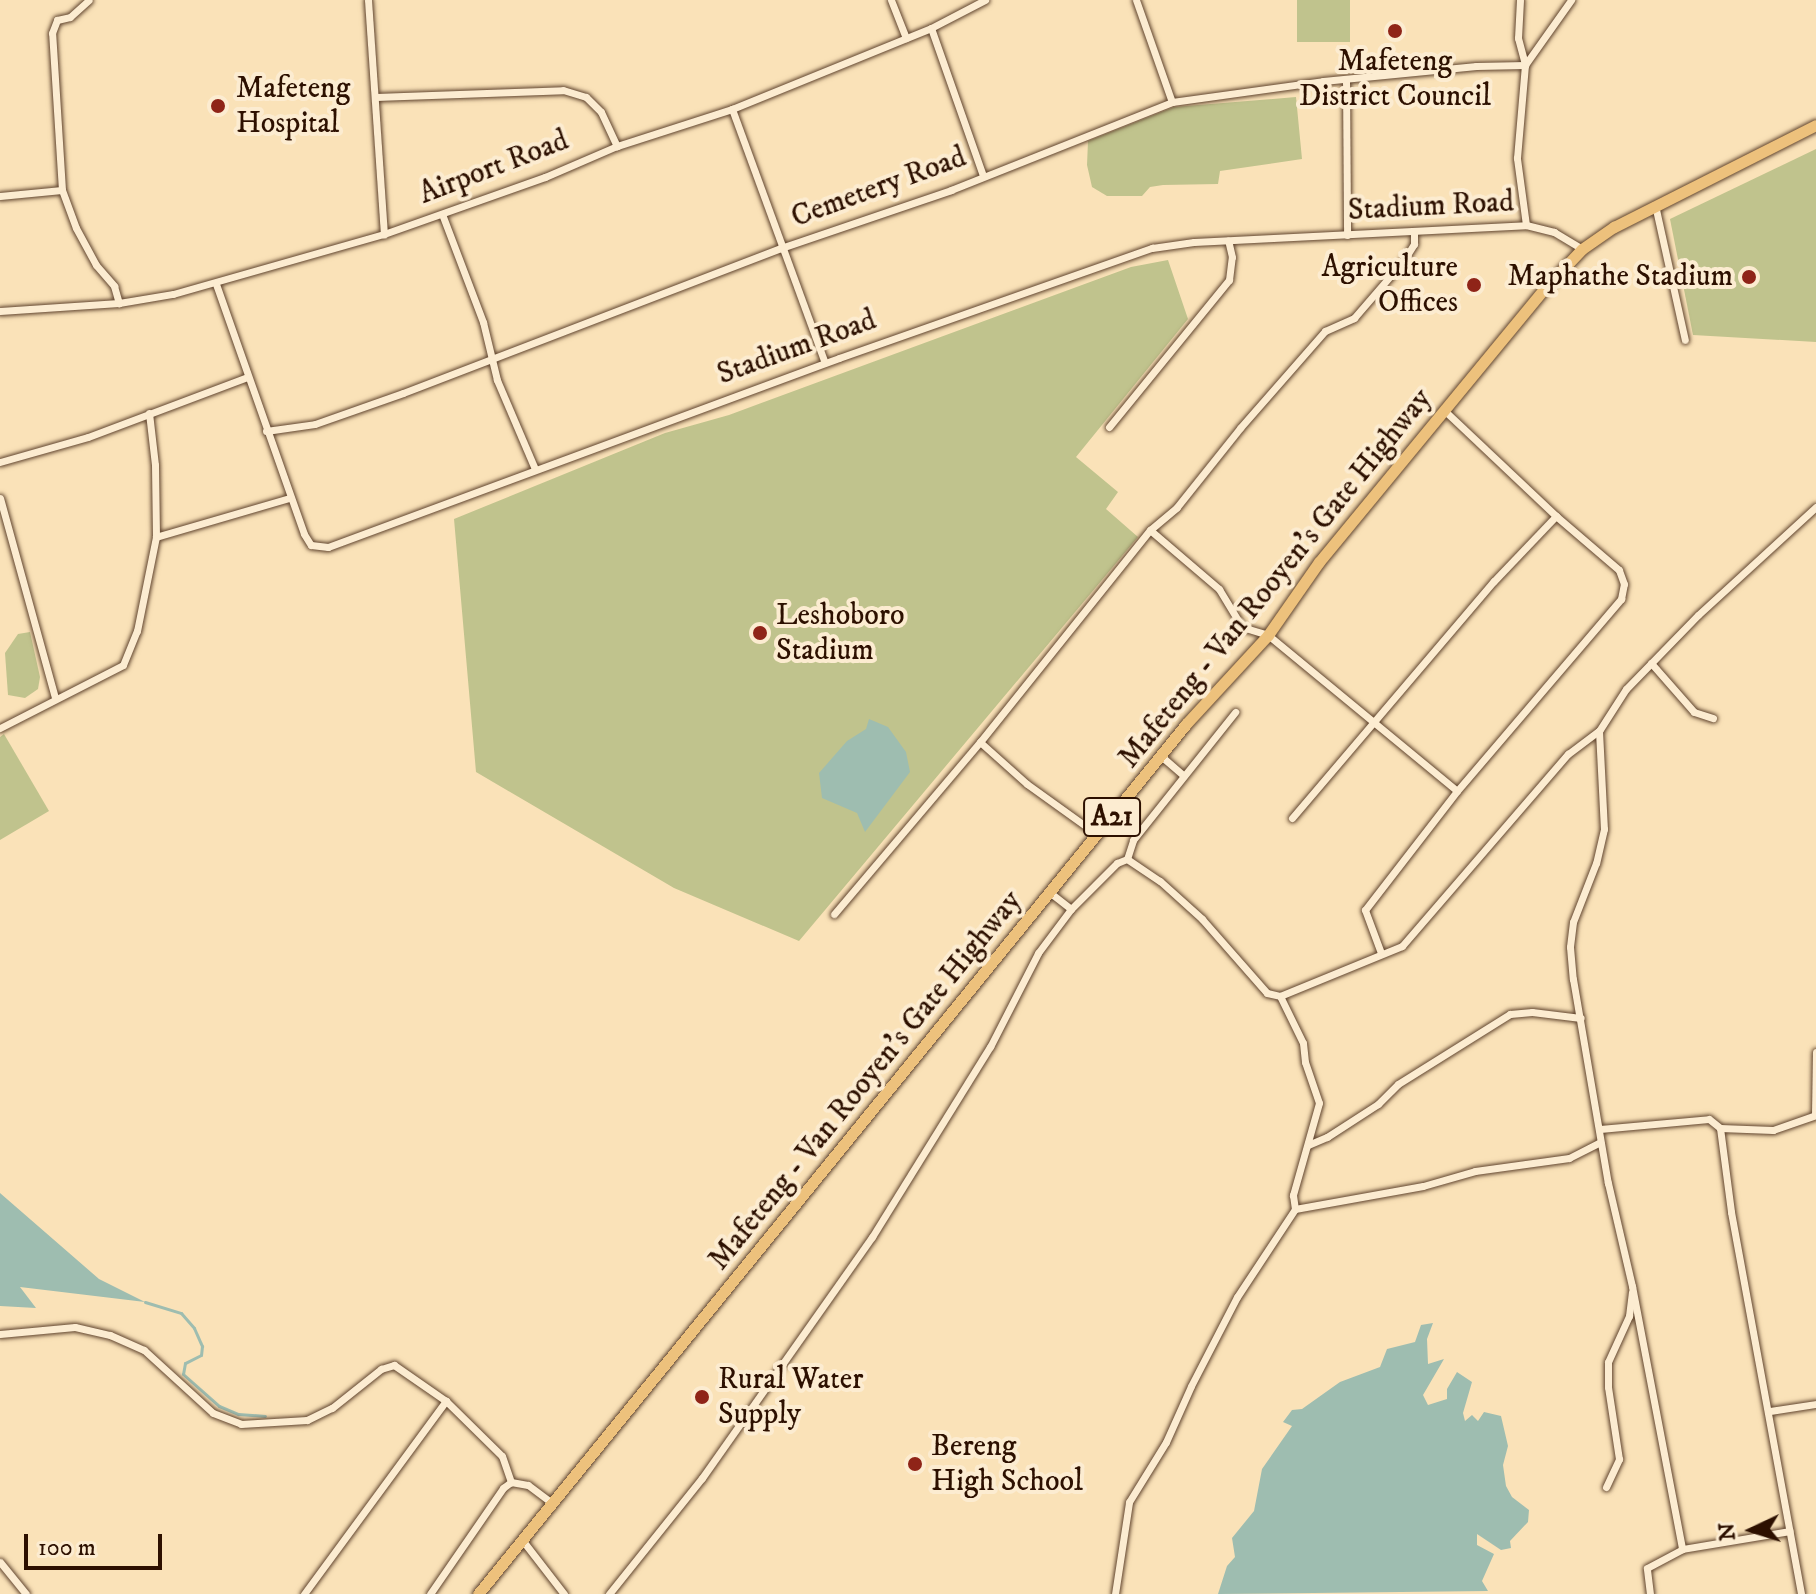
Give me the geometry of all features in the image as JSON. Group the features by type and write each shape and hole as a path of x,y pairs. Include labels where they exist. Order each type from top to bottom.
{"main road":[{"name":"Mafeteng - Van Rooyen's Gate Highway","path":"478,1594 1161,756 1268,635 1319,562 1582,249 1655,205 1816,125"}],"street":[{"path":"89,0 70,17 57,20 52,33 62,190 76,228 96,265 114,286 119,303"},
{"path":"368,0 384,234"},
{"path":"891,0 906,38"},
{"name":"Airport Road","path":"0,311 119,303 216,284 384,234 617,146 732,109 931,28 985,0"},
{"path":"1136,0 1172,102"},
{"path":"1520,0 1518,38 1525,65 1517,158 1526,225"},
{"path":"1525,65 1571,0"},
{"path":"931,28 983,176"},
{"name":"Cemetery Road","path":"266,431 315,424 781,248 983,176 1172,102 1346,79 1476,66 1525,65"},
{"path":"1346,79 1347,235"},
{"path":"376,97 563,90 586,97 601,112 617,146"},
{"path":"732,109 825,363"},
{"path":"0,196 62,190"},
{"path":"1655,205 1685,340"},
{"path":"442,214 483,322 491,359 513,423 535,469"},
{"name":"Stadium Road","path":"216,284 289,498 311,545 328,547 825,363 1152,248 1228,240 1526,225 1554,232 1582,249"},
{"path":"834,914 980,742 1150,530 1177,507 1240,428 1325,331 1354,318 1404,260 1414,244 1414,232"},
{"path":"1109,427 1229,280 1232,257 1228,240"},
{"path":"0,462 88,437 248,377"},
{"path":"1381,953 1365,910 1457,791 1621,599 1624,584 1619,570 1556,516 1501,460 1445,411"},
{"path":"0,728 55,697 123,665 137,631 156,537 155,465 149,413"},
{"path":"0,498 55,697"},
{"path":"156,537 289,498"},
{"path":"1127,859 1160,881 1202,919 1267,993 1280,996 1402,946 1568,754 1599,731 1626,689 1698,615 1816,507"},
{"path":"1292,818 1494,581 1556,516"},
{"path":"1150,530 1219,589 1242,627 1268,635 1457,791"},
{"path":"1651,663 1694,712 1713,718"},
{"path":"1127,859 1133,840 1235,712"},
{"path":"1599,731 1604,829 1596,863 1573,922 1570,947 1600,1142 1632,1286 1682,1549"},
{"path":"980,742 1027,784 1098,835"},
{"path":"1161,756 1184,776"},
{"path":"609,1594 702,1478 832,1297 990,1047 1038,953 1071,909 1117,863 1127,859"},
{"path":"1049,892 1071,909"},
{"path":"1280,996 1303,1043 1305,1062 1319,1103 1293,1195 1295,1209"},
{"path":"1308,1145 1378,1104 1407,1078 1510,1014 1532,1012 1581,1018"},
{"path":"1600,1129 1709,1119 1720,1128 1773,1130 1816,1115 1816,1052"},
{"path":"1720,1128 1731,1212 1770,1411 1801,1594"},
{"path":"1115,1594 1120,1578 1129,1502 1166,1442 1237,1297 1295,1209 1324,1201 1423,1186 1475,1171 1569,1158 1600,1142"},
{"path":"1606,1487 1619,1459 1608,1387 1608,1362 1629,1316 1632,1286"},
{"path":"0,1334 75,1327 110,1335 144,1350 213,1413 241,1424 307,1420 332,1408 388,1365 404,1371 446,1401 502,1456 511,1482"},
{"path":"304,1594 446,1401"},
{"path":"1770,1411 1816,1404"},
{"path":"511,1482 528,1485 552,1503"},
{"path":"430,1594 477,1524 511,1482"},
{"path":"1650,1594 1647,1568 1682,1549 1790,1531"},
{"path":"523,1541 564,1594"},
{"path":"0,1562 26,1594"}],"green space":[{"path":"1297,0 1350,0 1350,42 1297,42"},
{"path":"1296,97 1302,159 1220,171 1218,184 1150,187 1142,196 1107,196 1092,187 1087,165 1088,141 1174,107"},
{"name":"Maphathe Stadium","path":"1816,149 1816,342 1693,335 1670,219"},
{"name":"Leshoboro Stadium","path":"1168,260 1188,319 1076,457 1118,492 1106,509 1138,537 799,941 674,888 476,772 454,519 665,433 729,415 1131,267"},
{"path":"30,632 40,677 38,689 25,698 8,695 5,653 18,634"},
{"path":"4,734 49,811 0,840 0,737"}],"shaded area":[{"path":"869,719 888,727 906,752 910,772 865,832 857,813 822,798 819,773 847,741 866,729"},
{"path":"0,1193 99,1279 145,1302 20,1287 36,1308 0,1306"},
{"path":"1433,1323 1427,1339 1428,1364 1444,1359 1423,1395 1428,1405 1447,1399 1447,1389 1457,1372 1472,1382 1463,1413 1465,1421 1472,1415 1478,1421 1484,1412 1501,1416 1508,1446 1503,1465 1506,1486 1512,1497 1529,1510 1528,1522 1510,1541 1511,1548 1501,1550 1477,1534 1477,1545 1494,1554 1482,1581 1488,1591 1218,1594 1227,1566 1235,1557 1232,1538 1254,1511 1262,1469 1292,1426 1283,1422 1292,1410 1302,1409 1340,1382 1380,1367 1387,1349 1415,1342 1421,1325"}],"waterway":[{"path":"145,1302 181,1313 194,1328 202,1346 201,1355 185,1363 183,1374 219,1406 238,1414 265,1416"}],"place":[{"name":"Mafeteng District Council","path":"1395,31"},
{"name":"Mafeteng Hospital","path":"218,106"},
{"name":"Maphathe Stadium","path":"1749,277"},
{"name":"Agriculture Offices","path":"1474,285"},
{"name":"Leshoboro Stadium","path":"760,633"},
{"name":"Rural Water Supply","path":"702,1397"},
{"name":"Bereng High School","path":"915,1464"}]}
